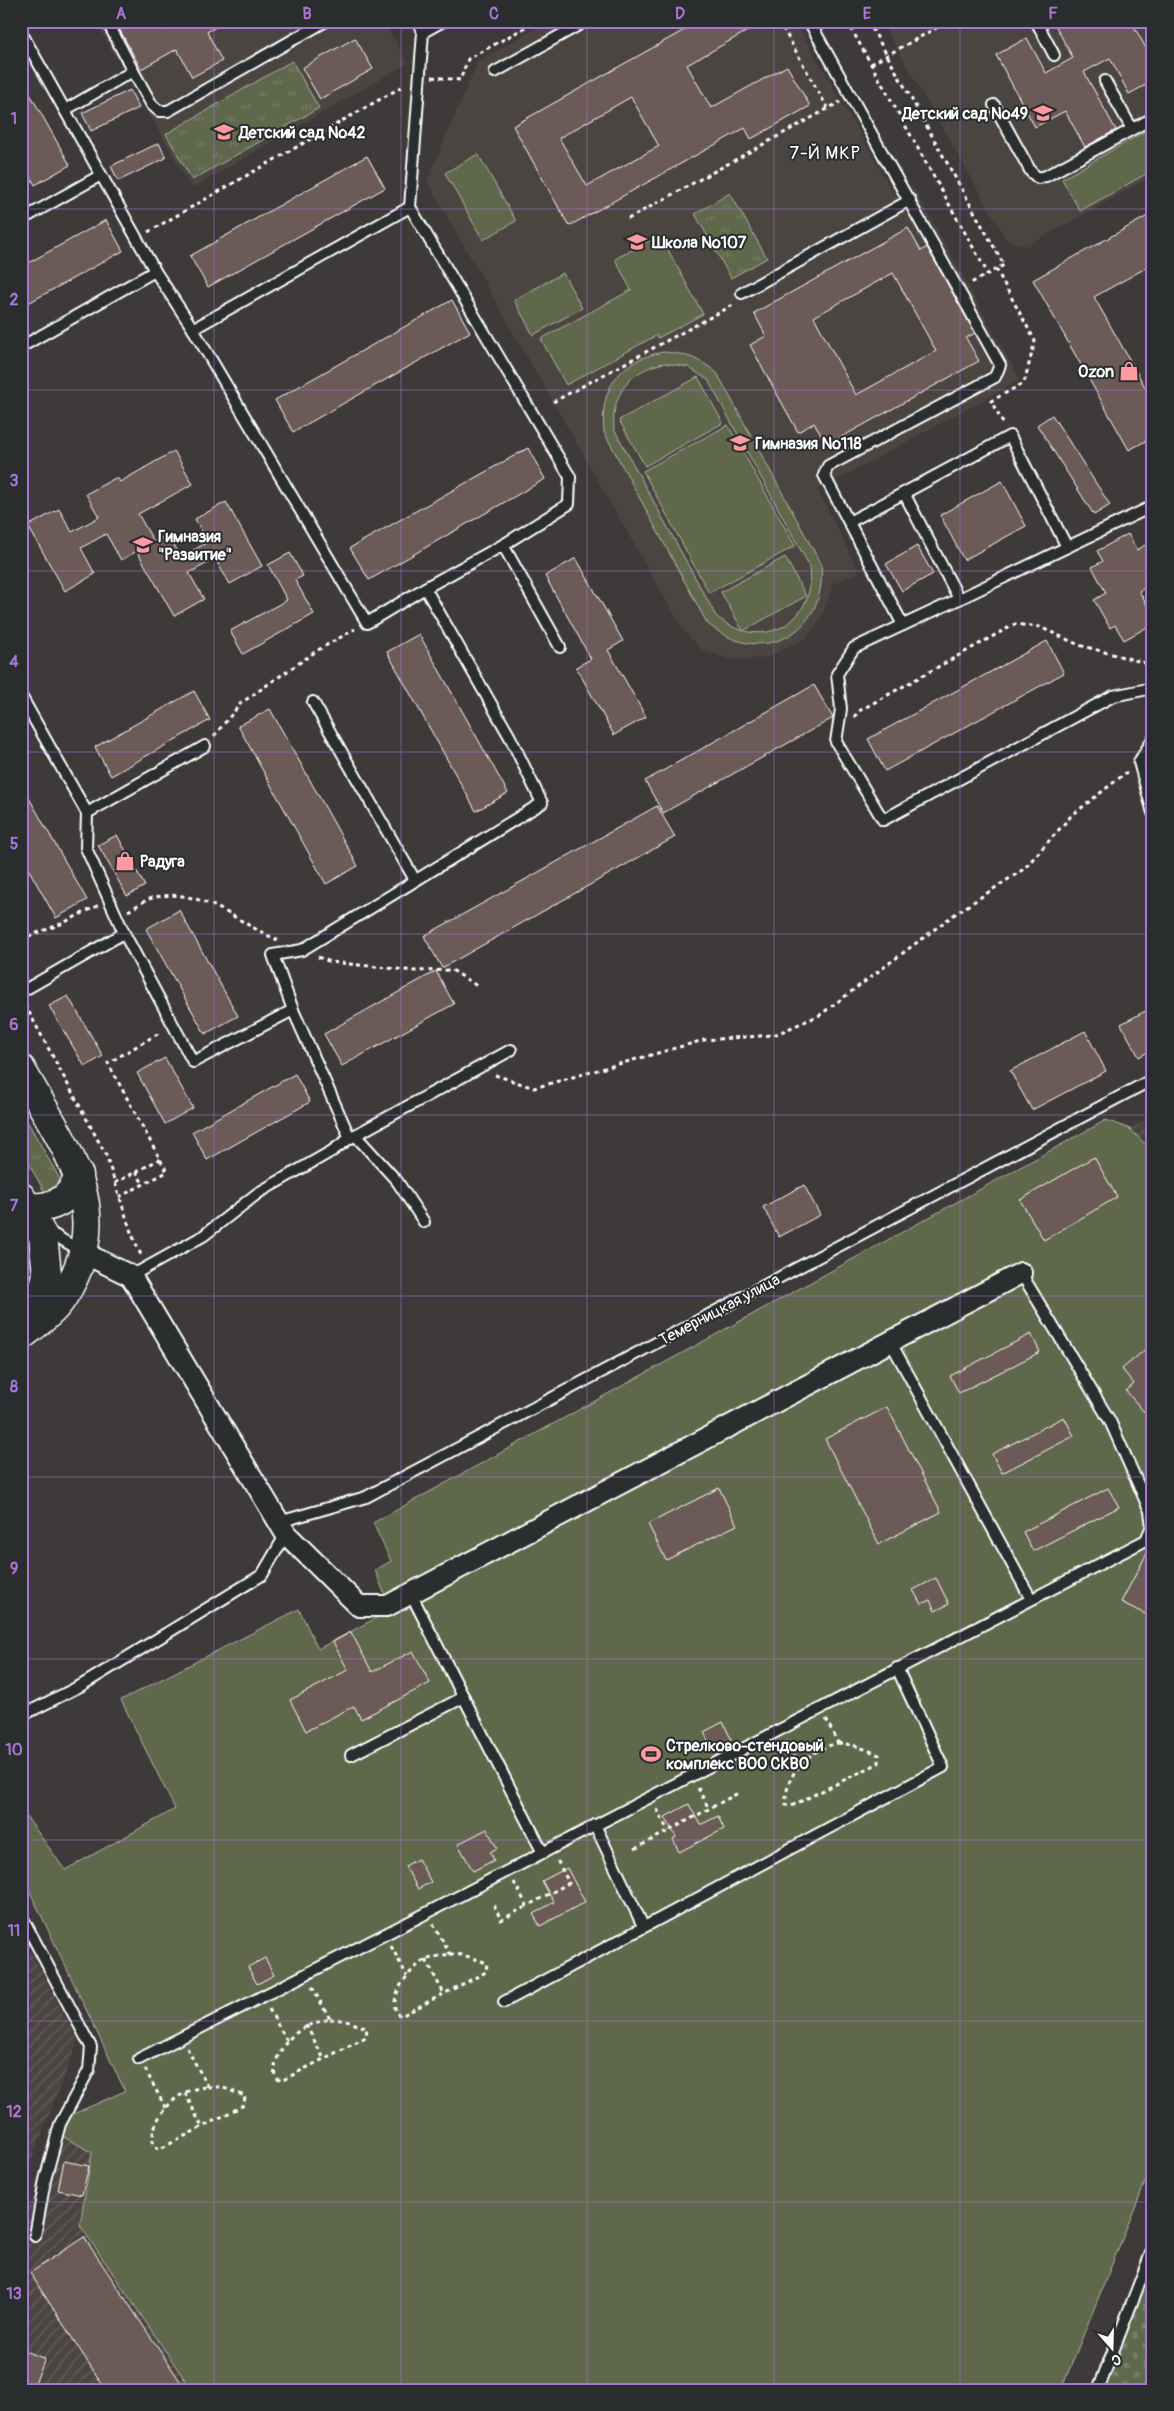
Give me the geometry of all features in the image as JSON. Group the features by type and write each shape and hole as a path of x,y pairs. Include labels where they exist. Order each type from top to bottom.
{"main road":[{"path":"21,1069 79,1175 86,1202 88,1225 84,1253 63,1298 28,1330"},
{"path":"28,1330 47,1274 43,1236 28,1209 44,1208 60,1203 69,1196 79,1175"}],"street":[{"path":"84,1253 139,1271 282,1528 358,1606 387,1606 412,1594 1021,1273"}],"lane":[{"path":"107,21 152,105 159,111 168,111 326,21"},
{"path":"21,32 136,239 193,329 367,623 425,588 503,545 569,504 570,477 410,207 423,32 417,21"},
{"path":"423,32 442,21"},
{"path":"495,72 586,21"},
{"path":"809,21 1000,365 995,376 828,466 824,475 903,625"},
{"path":"1036,21 1054,55"},
{"path":"64,110 133,71"},
{"path":"1105,81 1132,129"},
{"path":"994,105 1030,172 1038,178 1046,176 1153,118"},
{"path":"21,220 101,175"},
{"path":"742,293 910,200"},
{"path":"193,329 410,207"},
{"path":"21,347 155,270"},
{"path":"849,522 1010,436 1067,547"},
{"path":"904,493 960,600"},
{"path":"1153,506 960,600 854,648 837,674 841,708 836,742 883,820 1113,696 1153,688"},
{"path":"503,545 560,647"},
{"path":"424,1222 397,1181 352,1136 293,1010 273,955 302,950 542,802 510,738 425,588"},
{"path":"21,696 87,813 86,848 124,933 172,1026 193,1062 293,1010"},
{"path":"313,702 415,880"},
{"path":"1153,739 1139,762 1153,813"},
{"path":"87,813 205,746"},
{"path":"21,992 124,933"},
{"path":"139,1271 203,1236 258,1193 332,1151 352,1136 511,1050"},
{"name":"Темерницкая улица","path":"282,1528 366,1497 1153,1079"},
{"path":"28,1209 84,1253"},
{"path":"139,2059 427,1913 1146,1540 1152,1526 1150,1511 1110,1421 1021,1273"},
{"path":"890,1341 1031,1599"},
{"path":"21,1716 82,1684 262,1575 282,1528"},
{"path":"412,1594 464,1697 546,1851"},
{"path":"504,2002 643,1926 868,1809 943,1767 897,1668"},
{"path":"351,1755 464,1697"},
{"path":"595,1825 643,1926"},
{"path":"21,1915 91,2047 89,2070 60,2124 45,2180 35,2236"},
{"path":"1098,2390 1153,2248"}],"path":[{"path":"420,76 460,80 468,59 537,21"},
{"path":"779,21 828,109"},
{"path":"847,21 988,274"},
{"path":"868,21 1004,265 959,289"},
{"path":"871,64 950,21"},
{"path":"136,239 410,82"},
{"path":"628,219 852,96"},
{"path":"996,269 1035,340 1024,383 991,401 1010,436"},
{"path":"553,402 741,301 742,293"},
{"path":"205,746 241,703 318,650 367,623"},
{"path":"836,742 859,711 1015,624 1040,627 1079,645 1145,663 1153,659"},
{"path":"476,1069 534,1088 704,1040 774,1035 820,1015 955,914 1024,868 1071,816 1139,762"},
{"path":"21,938 61,924 109,900"},
{"path":"21,998 106,1155 131,1232 139,1271"},
{"path":"119,1197 167,1172 108,1063 172,1026"},
{"path":"115,1183 160,1159"},
{"path":"136,1171 143,1184"},
{"path":"820,1708 838,1743"},
{"path":"779,1729 799,1767"},
{"path":"838,1743 849,1744 879,1755 879,1763 791,1806 786,1805 786,1794 791,1775 813,1753 826,1746 838,1743"},
{"path":"691,1775 709,1809"},
{"path":"635,1849 740,1792"},
{"path":"650,1796 668,1831"},
{"path":"494,1905 501,1920 569,1883 546,1851"},
{"path":"508,1870 527,1906"},
{"path":"427,1913 450,1954"},
{"path":"385,1934 407,1976"},
{"path":"450,1954 463,1955 487,1964 486,1972 401,2016 396,2013 394,2008 403,1981 407,1976 426,1960 450,1954"},
{"path":"426,1960 444,1994"},
{"path":"306,1975 330,2019"},
{"path":"263,1997 287,2041"},
{"path":"330,2019 343,2020 367,2028 366,2037 282,2081 276,2078 274,2072 283,2046 287,2041 306,2025 330,2019"},
{"path":"306,2025 324,2059"},
{"path":"182,2038 208,2087"},
{"path":"139,2059 166,2108"},
{"path":"208,2087 221,2087 245,2096 244,2105 160,2149 154,2146 152,2140 161,2113 185,2093 208,2087"},
{"path":"185,2093 202,2127"}],"shaded area":[{"name":"Детский сад №42","path":"95,21 383,21 408,63 192,188"},
{"path":"550,21 795,21 895,195 913,186 1020,380 818,490 859,572 833,584 822,617 806,638 765,658 731,660 701,649 683,630 427,181 478,61"},
{"name":"Детский сад №49","path":"881,21 1153,21 1153,176 1025,247 1007,240"},
{"path":"1153,1116 1153,1152 1130,1129"},
{"path":"21,1934 78,2041 21,2186"},
{"path":"60,2135 92,2152 80,2225 192,2390 21,2390 21,2225"}],"green space":[{"path":"292,61 319,108 192,180 166,134"},
{"path":"1144,132 1153,147 1153,170 1080,211 1062,179"},
{"path":"478,154 516,221 483,240 445,173"},
{"path":"730,193 767,258 731,278 695,214"},
{"path":"660,235 703,314 658,338 657,335 566,385 541,339 631,290 615,259"},
{"path":"563,273 582,308 533,335 514,300"},
{"path":"663,352 685,355 698,360 717,373 821,564 820,589 814,609 802,626 786,637 768,643 748,643 727,637 707,623 604,432 603,416 609,389 624,369 648,356","holes":["664,363 688,367 708,380 810,567 810,587 804,604 795,618 782,627 766,632 750,632 733,627 716,616 614,429 616,405 625,386 632,378 641,371"]},
{"path":"698,377 723,423 645,466 619,420"},
{"path":"728,425 795,546 709,593 643,471"},
{"path":"785,557 806,596 743,631 721,592"},
{"path":"21,1110 61,1181 53,1191 44,1191 21,1150"},
{"name":"Стрелково-стендовый комплекс ВОО СКВО","path":"1106,1120 1130,1129 1153,1152 1153,2163 1061,2390 192,2390 80,2225 92,2152 60,2135 71,2115 125,2091 21,1873 21,1809 65,1870 175,1809 121,1700 299,1609 318,1649 391,1610 375,1570 391,1561 373,1523"},
{"path":"1153,2247 1153,2390 1100,2390"}],"building":[{"path":"115,21 162,21 166,30 182,21 226,21 207,32 222,61 192,77 177,49 141,69"},
{"path":"685,21 765,21 687,65 711,108 787,66 810,106 751,139 745,128 569,226 513,126 688,28","holes":["631,97 659,146 587,186 559,138"]},
{"path":"1053,21 1131,21 1153,61 1153,81 1129,94 1110,58 1084,72 1116,130 1085,147 1065,111 1035,127 996,55 1027,38 1046,73 1073,58"},
{"path":"355,38 373,69 320,99 302,68"},
{"path":"21,78 70,165 35,185 21,161"},
{"path":"130,90 139,108 91,131 82,113"},
{"path":"159,143 166,158 118,181 111,166"},
{"path":"367,156 385,188 208,287 190,256"},
{"path":"1153,213 1153,264 1094,297 1153,401 1153,437 1129,450 1033,280"},
{"path":"106,220 123,251 21,307 21,267"},
{"path":"908,228 921,251 927,247 975,333 966,338 979,361 827,445 814,423 798,432 750,345 766,336 754,313","holes":["893,273 936,351 856,395 814,317"]},
{"path":"452,300 470,332 293,432 275,400"},
{"path":"1052,415 1110,505 1094,515 1037,425"},
{"path":"528,448 545,479 369,580 350,548"},
{"name":"Гимназия \"Развитие\"","path":"174,451 193,484 138,514 154,542 168,534 181,557 208,542 195,519 226,502 262,566 230,584 215,559 189,573 204,599 174,616 137,551 121,560 106,534 81,548 95,574 65,591 28,526 59,509 72,532 99,517 86,494 117,477 120,482"},
{"path":"1002,481 1026,526 964,560 940,515"},
{"path":"1128,534 1137,550 1147,544 1153,554 1153,584 1139,591 1153,616 1153,624 1124,640 1115,625 1110,628 1094,600 1106,593 1092,567 1103,561 1097,551"},
{"path":"917,546 933,574 902,591 886,564"},
{"path":"290,553 303,576 295,580 314,614 243,654 230,631 287,600 268,565"},
{"path":"576,558 623,641 608,650 646,717 614,735 576,667 591,659 545,576"},
{"path":"419,634 508,793 476,811 387,652"},
{"path":"1047,641 1064,673 885,771 868,739"},
{"path":"814,685 833,718 663,813 645,781"},
{"path":"194,691 210,720 111,776 95,747"},
{"path":"270,709 358,866 326,884 238,726"},
{"path":"21,784 87,900 56,918 21,856"},
{"path":"657,806 675,837 442,968 424,936"},
{"path":"117,835 145,886 127,896 98,845"},
{"path":"179,910 238,1016 205,1034 146,929"},
{"path":"436,971 454,1004 342,1066 324,1034"},
{"path":"68,996 103,1056 85,1067 49,1006"},
{"path":"1153,1007 1153,1049 1139,1057 1121,1024"},
{"path":"1085,1031 1106,1071 1032,1110 1010,1071"},
{"path":"165,1058 193,1108 165,1124 137,1073"},
{"path":"295,1074 310,1102 207,1160 192,1132"},
{"path":"1094,1157 1117,1197 1044,1240 1020,1200"},
{"path":"804,1185 820,1215 779,1237 763,1207"},
{"path":"1031,1334 1040,1352 959,1393 950,1376"},
{"path":"1153,1343 1153,1404 1144,1412 1126,1391 1134,1384 1122,1369"},
{"path":"887,1407 941,1512 879,1544 825,1439"},
{"path":"1064,1417 1074,1436 1002,1473 992,1454"},
{"path":"719,1488 737,1525 666,1560 648,1524"},
{"path":"1108,1488 1119,1507 1033,1551 1023,1532"},
{"path":"1153,1542 1153,1599 1145,1614 1121,1602"},
{"path":"936,1578 949,1604 935,1611 930,1600 921,1604 913,1590"},
{"path":"351,1632 372,1672 413,1651 430,1683 361,1719 354,1706 306,1731 290,1700 348,1670 333,1642"},
{"path":"723,1722 731,1739 712,1749 704,1732"},
{"path":"689,1804 700,1825 718,1816 724,1829 679,1852 673,1839 676,1837 665,1817"},
{"path":"487,1829 497,1848 490,1852 494,1860 473,1871 458,1844"},
{"path":"418,1859 431,1882 418,1889 405,1866"},
{"path":"567,1868 585,1902 540,1926 533,1914 554,1902 542,1881"},
{"path":"265,1958 274,1975 257,1984 248,1967"},
{"path":"64,2161 89,2166 82,2195 58,2190"},
{"path":"84,2237 186,2390 106,2390 30,2273"},
{"path":"21,2349 45,2359 32,2390 21,2390"}],"place":[{"name":"Детский сад №49","path":"1043,113"},
{"name":"Детский сад №42","path":"224,132"},
{"name":"Школа №107","path":"637,242"},
{"name":"Ozon","path":"1129,371"},
{"name":"Гимназия №118","path":"740,443"},
{"name":"Гимназия \"Развитие\"","path":"143,545"},
{"name":"Радуга","path":"125,861"},
{"name":"Стрелково-стендовый комплекс ВОО СКВО","path":"651,1754"}],"district":[{"name":"7-Й МКР","path":"825,153"}]}
